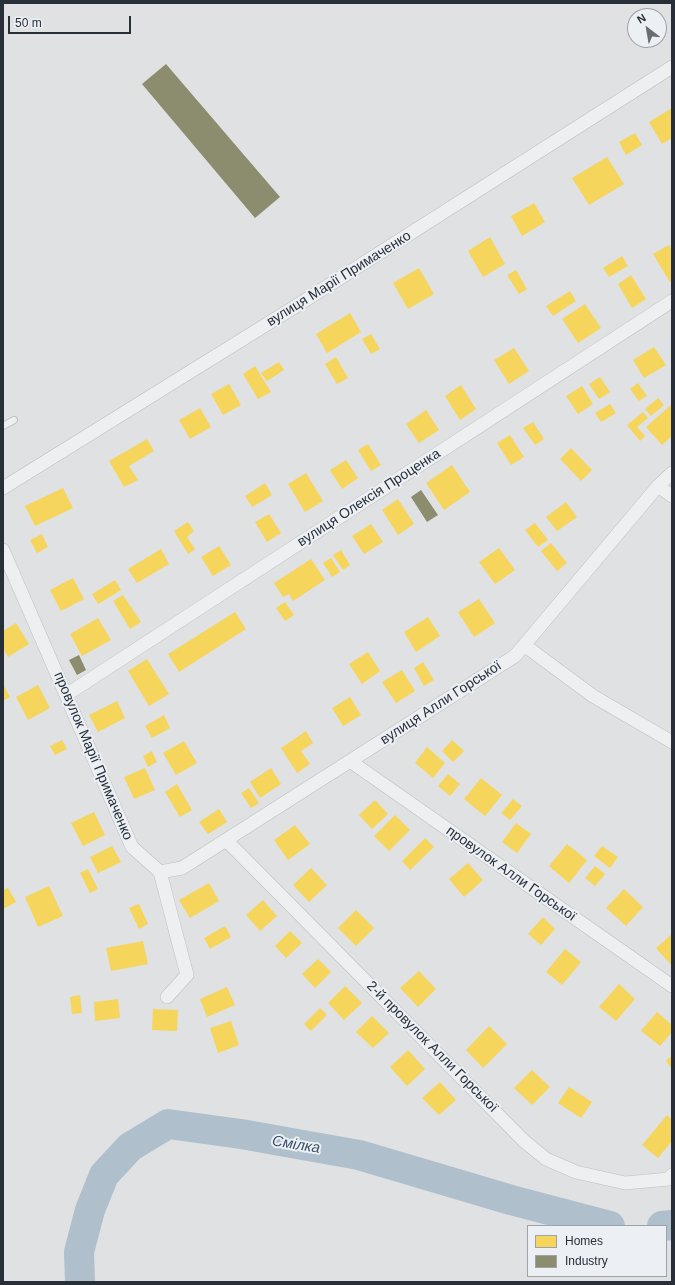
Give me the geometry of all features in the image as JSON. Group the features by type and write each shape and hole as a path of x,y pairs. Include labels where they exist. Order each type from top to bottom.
{"street":[{"name":"вулиця Марії Примаченко","path":"3,488 294,308 672,67"},
{"name":"вулиця Олексія Проценка","path":"66,695 672,301"},
{"name":"вулиця Алли Горської","path":"160,872 182,868 515,656 658,486 672,473"},
{"path":"658,486 672,496"},
{"name":"провулок Марії Примаченко","path":"3,550 132,847 160,872"},
{"path":"524,646 593,696 672,742"},
{"name":"провулок Алли Горської","path":"350,761 672,986"},
{"name":"2-й провулок Алли Горської","path":"226,840 519,1135 546,1159 576,1172 625,1183 669,1179 672,1175"},
{"path":"160,872 188,975 167,997"}],"lane":[{"path":"3,426 14,420"}],"building: Homes":[{"path":"672,108 672,138 662,144 649,122"},
{"path":"635,133 642,145 626,155 619,142"},
{"path":"607,157 624,184 589,205 572,178"},
{"path":"534,203 545,222 522,236 511,216"},
{"path":"490,237 505,264 483,277 468,251"},
{"path":"669,245 672,250 672,281 670,282 653,254"},
{"path":"622,256 628,266 609,277 603,268"},
{"path":"419,268 434,294 408,309 393,283"},
{"path":"516,270 527,289 519,294 507,275"},
{"path":"631,275 646,299 632,308 618,284"},
{"path":"570,291 576,301 553,316 546,306"},
{"path":"585,304 601,328 578,343 562,319"},
{"path":"350,313 361,332 327,353 316,334"},
{"path":"371,334 380,349 371,354 362,339"},
{"path":"654,347 666,365 644,378 633,360"},
{"path":"514,348 529,371 509,384 494,360"},
{"path":"336,357 348,378 337,384 325,364"},
{"path":"279,362 284,370 267,381 261,373"},
{"path":"255,366 271,392 258,399 243,374"},
{"path":"600,377 610,392 599,399 589,384"},
{"path":"638,383 647,396 639,401 630,389"},
{"path":"229,384 241,405 223,415 211,394"},
{"path":"461,385 476,409 460,420 445,396"},
{"path":"582,386 593,404 578,414 566,396"},
{"path":"658,398 664,405 651,416 645,409"},
{"path":"610,404 616,413 601,422 595,413"},
{"path":"671,405 672,436 662,445 646,427"},
{"path":"200,408 211,427 190,439 179,420"},
{"path":"426,410 439,430 419,443 406,424"},
{"path":"643,412 648,418 637,427 645,436 640,441 627,425"},
{"path":"533,422 544,439 535,445 523,428"},
{"path":"510,435 524,457 511,465 497,443"},
{"path":"147,439 154,451 129,466 138,480 124,487 109,461"},
{"path":"368,444 381,465 371,471 358,450"},
{"path":"571,448 592,470 581,481 560,459"},
{"path":"346,460 358,478 342,489 330,470"},
{"path":"452,465 470,492 444,510 426,483"},
{"path":"306,473 323,501 305,512 288,484"},
{"path":"265,483 272,495 252,507 245,496"},
{"path":"63,488 73,508 35,526 25,506"},
{"path":"398,499 414,524 398,535 382,510"},
{"path":"566,502 577,517 557,531 546,517"},
{"path":"269,514 281,533 267,542 255,522"},
{"path":"188,522 194,531 187,537 195,549 188,554 174,531"},
{"path":"535,523 548,540 538,547 525,530"},
{"path":"371,524 383,542 364,554 352,536"},
{"path":"42,534 48,547 37,553 30,540"},
{"path":"551,543 567,563 557,571 541,551"},
{"path":"219,546 231,565 213,576 201,557"},
{"path":"499,548 515,570 495,584 479,562"},
{"path":"161,549 169,564 137,583 128,569"},
{"path":"341,550 350,565 343,570 333,555"},
{"path":"331,558 340,572 332,577 323,563"},
{"path":"311,559 325,580 293,601 289,594 283,597 274,583"},
{"path":"73,578 84,599 61,611 50,590"},
{"path":"115,580 121,590 98,604 92,594"},
{"path":"123,595 141,622 130,629 113,601"},
{"path":"479,599 495,623 474,637 458,612"},
{"path":"285,602 294,615 285,621 276,608"},
{"path":"235,612 246,629 179,672 168,654"},
{"path":"428,617 440,636 416,652 404,632"},
{"path":"98,618 111,640 82,656 70,634"},
{"path":"16,623 29,644 8,657 3,648 3,631"},
{"path":"368,652 380,671 362,684 349,664"},
{"path":"147,659 169,694 149,706 128,671"},
{"path":"423,662 434,680 424,686 414,668"},
{"path":"402,670 415,691 396,703 382,682"},
{"path":"38,685 50,708 28,720 16,697"},
{"path":"3,686 10,697 3,701"},
{"path":"350,697 361,715 343,726 332,708"},
{"path":"117,701 125,718 98,732 89,715"},
{"path":"164,715 170,728 152,738 145,726"},
{"path":"306,731 313,743 301,751 310,764 297,773 281,748"},
{"path":"62,740 67,749 55,755 50,746"},
{"path":"452,740 464,751 453,762 442,751"},
{"path":"184,741 197,763 176,775 163,753"},
{"path":"427,747 445,763 433,778 415,763"},
{"path":"152,751 157,762 148,767 143,756"},
{"path":"145,768 155,790 134,799 124,777"},
{"path":"271,768 281,784 260,798 250,782"},
{"path":"448,774 460,784 450,796 438,786"},
{"path":"481,778 502,795 485,816 464,799"},
{"path":"177,784 192,810 180,817 165,792"},
{"path":"249,788 259,803 251,808 241,793"},
{"path":"513,799 522,806 510,820 501,813"},
{"path":"375,800 388,814 372,829 359,815"},
{"path":"219,809 227,822 208,834 199,822"},
{"path":"94,812 105,835 83,846 71,823"},
{"path":"395,815 410,830 389,851 374,836"},
{"path":"516,823 531,834 517,853 502,842"},
{"path":"295,825 310,844 288,860 274,840"},
{"path":"425,838 434,847 410,870 402,861"},
{"path":"567,844 587,860 569,883 549,866"},
{"path":"112,846 121,862 98,873 90,857"},
{"path":"602,846 618,857 610,868 594,856"},
{"path":"468,863 483,880 464,897 449,879"},
{"path":"595,866 605,874 595,886 585,878"},
{"path":"311,868 327,885 309,902 293,885"},
{"path":"88,869 98,889 90,893 80,873"},
{"path":"209,883 219,901 190,918 179,900"},
{"path":"49,886 63,916 38,927 25,897"},
{"path":"8,888 16,902 3,909 3,890"},
{"path":"624,889 643,907 626,926 606,908"},
{"path":"263,900 277,916 260,931 246,915"},
{"path":"139,904 148,924 139,929 129,908"},
{"path":"356,910 374,928 356,946 338,928"},
{"path":"543,917 555,929 541,945 528,934"},
{"path":"225,926 231,937 210,949 204,938"},
{"path":"290,931 302,943 286,958 275,946"},
{"path":"672,934 672,966 656,948"},
{"path":"143,941 148,964 111,971 106,948"},
{"path":"565,949 581,962 562,985 546,972"},
{"path":"318,959 331,972 315,988 302,974"},
{"path":"419,971 436,989 418,1007 400,988"},
{"path":"619,984 635,999 616,1021 599,1007"},
{"path":"345,986 362,1003 344,1020 328,1003"},
{"path":"227,987 235,1005 207,1017 200,999"},
{"path":"80,995 82,1013 72,1014 70,997"},
{"path":"118,999 120,1018 95,1021 94,1002"},
{"path":"320,1008 327,1015 311,1031 304,1024"},
{"path":"153,1009 178,1010 177,1031 152,1030"},
{"path":"657,1012 672,1025 672,1032 660,1046 641,1031"},
{"path":"372,1016 389,1033 373,1048 356,1032"},
{"path":"231,1021 239,1045 218,1053 210,1028"},
{"path":"489,1026 507,1044 483,1068 466,1050"},
{"path":"408,1050 425,1069 407,1086 390,1067"},
{"path":"672,1056 672,1070 666,1060"},
{"path":"532,1070 550,1087 532,1105 514,1088"},
{"path":"440,1082 456,1100 439,1115 422,1098"},
{"path":"569,1087 592,1102 581,1118 558,1103"},
{"path":"667,1115 672,1120 672,1141 658,1158 642,1145"}],"building: Industry":[{"path":"166,64 280,197 255,218 142,84"},
{"path":"421,490 438,515 427,522 411,497"},
{"path":"79,655 86,670 77,675 69,660"}],"waterway":[{"name":"Смілка","path":"80,1282 79,1252 90,1210 104,1175 130,1147 168,1124 241,1134 359,1155 511,1200 606,1225"},
{"name":"Смілка","path":"667,1226 672,1225"}]}
